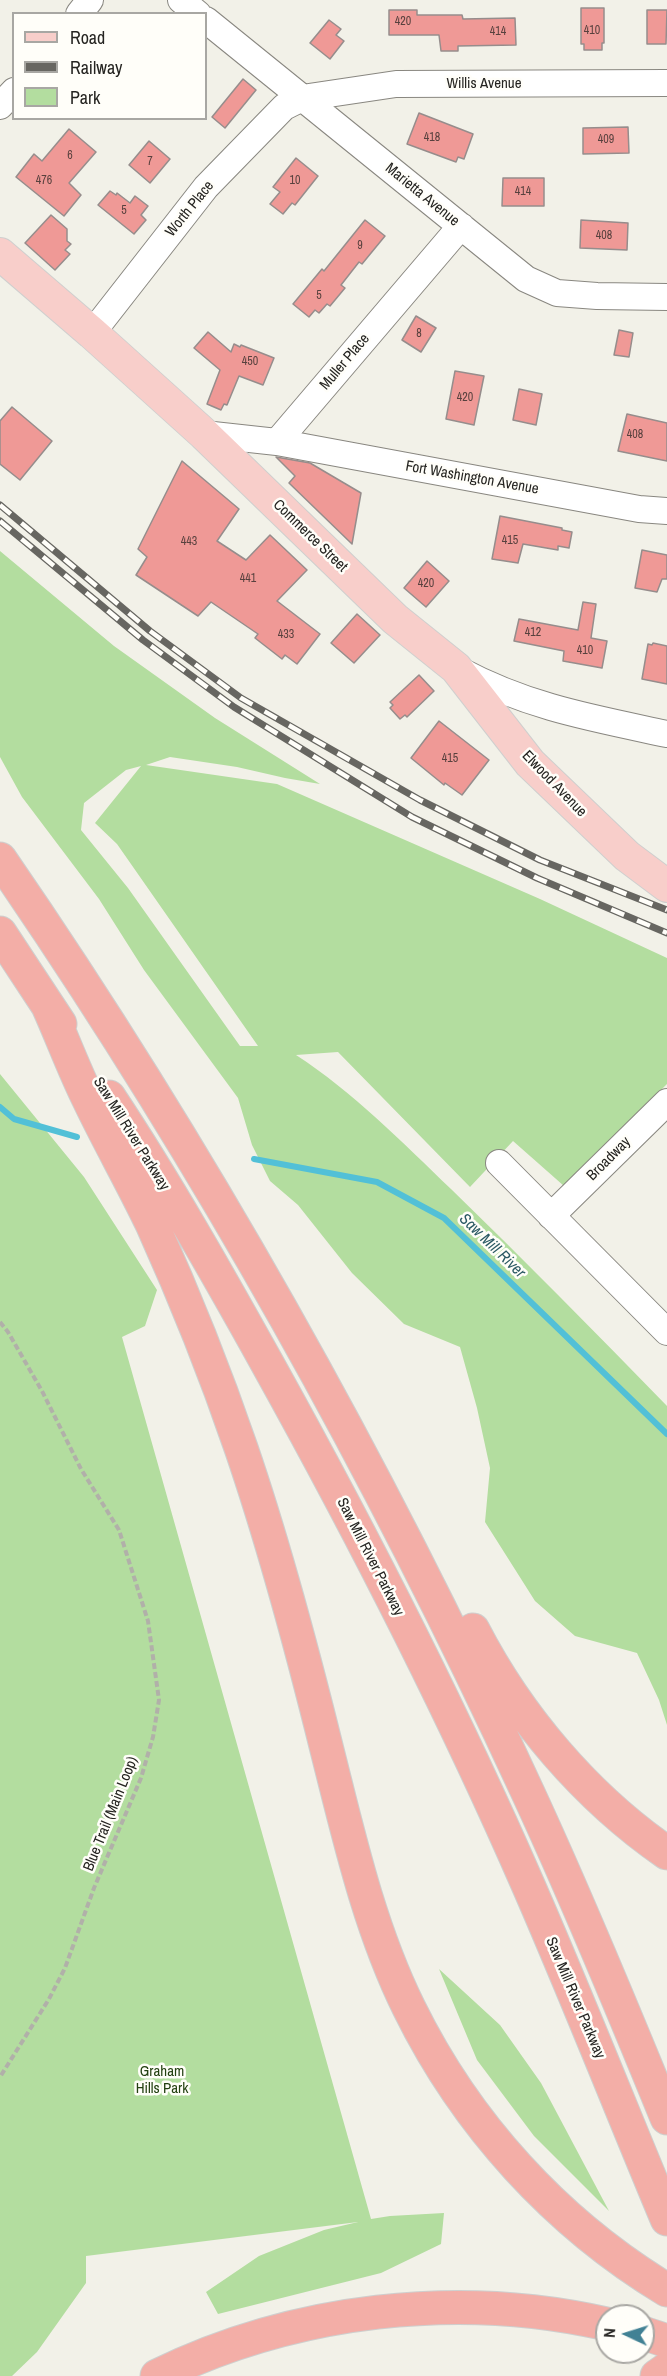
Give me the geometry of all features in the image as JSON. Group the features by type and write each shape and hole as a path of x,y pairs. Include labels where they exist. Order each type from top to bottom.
{"highway":[{"path":"0,859 115,1033 235,1230 400,1492 478,1640 516,1701 559,1755 586,1784 637,1830 667,1853"},
{"name":"Saw Mill River Parkway","path":"0,933 133,1134 215,1272 299,1421 397,1609 528,1886 667,2219"},
{"path":"48,1006 88,1099 132,1182 165,1254 232,1420 284,1584 369,1905 409,2007 426,2040 466,2103 510,2160 564,2214 624,2262 667,2290"},
{"path":"235,1230 352,1439 474,1679 570,1886 667,2118"},
{"path":"157,2376 200,2357 265,2334 365,2314 436,2308 504,2309 595,2322"},
{"path":"657,2376 667,2369"}],"main road":[{"name":"Commerce Street","path":"0,254 92,333 204,435 395,619 456,668"},
{"name":"Elwood Avenue","path":"456,668 530,764 627,856 667,885"}],"street":[{"path":"81,12 90,0"},
{"path":"181,0 196,12"},
{"name":"Marietta Avenue","path":"207,21 526,279 557,293 667,297"},
{"name":"Willis Avenue","path":"302,98 396,84 667,83"},
{"path":"0,106 12,93"},
{"name":"Worth Place","path":"92,333 206,187 284,107 302,98"},
{"name":"Muller Place","path":"277,442 461,226"},
{"path":"204,435 277,442"},
{"name":"Fort Washington Avenue","path":"277,442 639,509 667,511"},
{"name":"Commerce Street","path":"456,668 519,698 551,709 667,734"},
{"name":"Broadway","path":"551,1216 667,1102"},
{"path":"499,1162 667,1332"}],"path":[{"name":"Blue Trail (Main Loop)","path":"0,1322 42,1391 81,1469 119,1530 147,1621 159,1700 153,1737 141,1778 94,1888 64,1968 49,1999 0,2077"}],"green space":[{"path":"0,551 114,646 215,718 320,784 237,767 170,757 146,765 277,784 540,899 667,958 667,1084 564,1186 513,1141 470,1187 338,1052 296,1055 357,1101 395,1136 506,1243 667,1406 667,1725 659,1700 637,1653 575,1636 535,1601 485,1522 490,1468 477,1408 460,1347 404,1324 352,1273 298,1205 270,1181 252,1145 238,1098 144,970 99,899 22,797 0,757","holes":["141,766 95,823 117,844 258,1046 240,1046 128,888 81,830 84,803 126,770"]},
{"name":"Graham Hills Park","path":"0,1074 84,1177 157,1290 145,1326 122,1337 371,2219 444,2213 441,2244 381,2273 218,2314 206,2292 259,2256 324,2230 358,2222 86,2256 86,2283 37,2352 12,2376 0,2376"},
{"path":"439,1969 500,2025 541,2083 609,2211 534,2136 477,2060"}],"building":[{"path":"581,8 604,8 602,50 584,50 584,44 581,44"},
{"path":"389,10 417,10 417,15 462,15 463,19 515,18 516,45 458,46 458,51 441,51 439,35 389,35"},
{"path":"647,10 667,10 666,44 647,44"},
{"path":"329,20 341,29 336,35 344,41 330,59 310,43"},
{"path":"243,79 256,90 225,128 212,117"},
{"path":"419,113 473,134 464,159 458,157 456,162 407,144"},
{"path":"628,127 629,153 583,154 583,128"},
{"path":"69,129 96,152 69,183 81,195 64,216 16,177 34,154 42,161"},
{"path":"149,141 170,159 150,183 129,165"},
{"path":"296,158 318,176 295,205 292,203 283,214 270,204 280,192 273,187"},
{"path":"503,178 544,178 544,206 502,206"},
{"path":"110,191 116,195 117,193 130,203 135,196 148,206 141,215 146,220 134,234 98,205"},
{"path":"51,215 67,229 67,241 71,244 65,250 70,254 55,270 25,243"},
{"path":"365,220 385,236 362,264 359,262 341,285 345,288 330,306 327,304 319,313 315,310 309,317 293,304 322,269 324,271"},
{"path":"581,220 628,223 627,250 580,248"},
{"path":"416,316 436,328 421,352 402,340"},
{"path":"619,330 633,333 629,357 614,355"},
{"path":"208,332 231,352 234,344 274,358 263,385 239,376 227,405 224,404 221,410 207,404 220,370 194,348"},
{"path":"455,371 484,376 474,425 446,419"},
{"path":"519,389 542,394 536,425 513,420"},
{"path":"12,407 52,441 20,480 0,464 0,421"},
{"path":"627,414 667,423 667,461 618,451"},
{"path":"276,457 310,463 361,493 352,544 289,483 295,476"},
{"path":"182,461 239,509 217,541 246,560 270,535 307,570 277,601 320,634 297,664 285,655 282,659 255,638 258,634 211,602 198,616 136,575 147,557 138,549"},
{"path":"500,516 572,532 569,548 558,546 558,550 523,544 518,563 492,559"},
{"path":"642,550 667,555 667,579 662,579 657,592 635,588"},
{"path":"427,561 449,581 426,607 404,588"},
{"path":"583,602 596,604 591,638 607,641 602,668 563,661 564,651 514,641 519,619 578,630"},
{"path":"357,614 380,635 354,663 331,643"},
{"path":"648,644 667,646 667,684 642,679"},
{"path":"419,675 434,691 407,717 405,715 400,719 390,708 393,705 390,702"},
{"path":"439,721 489,760 462,795 445,783 444,785 411,758"}],"waterway":[{"name":"Saw Mill River","path":"0,1107 14,1119 77,1137"},
{"name":"Saw Mill River","path":"254,1159 377,1182 444,1218 667,1434"}],"railway":[{"path":"0,505 150,631 241,698 420,800 540,860 667,910"},
{"path":"0,521 143,640 234,707 412,817 537,878 667,933"}]}
